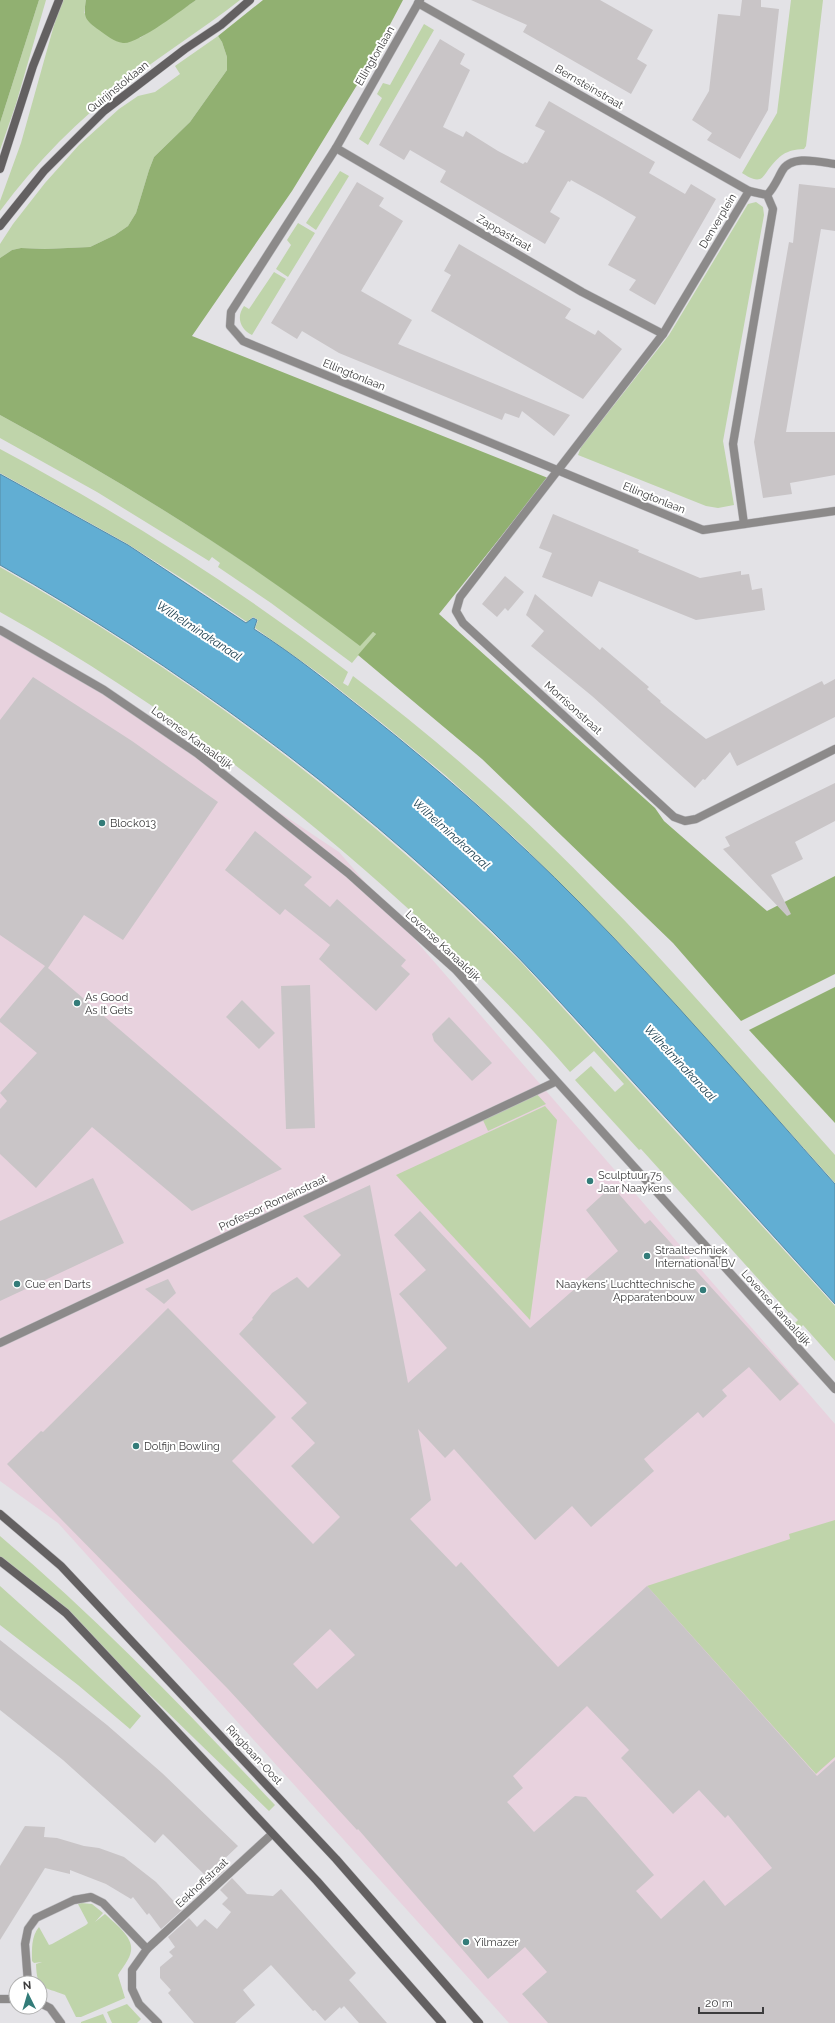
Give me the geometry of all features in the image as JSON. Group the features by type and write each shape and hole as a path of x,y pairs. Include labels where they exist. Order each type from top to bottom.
{"main road":[{"path":"0,169 32,66 59,0"},
{"name":"Quirijnstoklaan","path":"0,226 44,171 104,110 185,49 221,25 250,0"},
{"name":"Ringbaan-Oost","path":"0,1514 61,1566 336,1859 479,2023"},
{"path":"0,1561 66,1613 317,1881 442,2023"}],"street":[{"name":"Ellingtonlaan","path":"419,1 336,148 231,312 230,326 243,341 703,530 835,511"},
{"name":"Bernsteinstraat","path":"419,1 749,191"},
{"name":"Zappastraat","path":"336,148 582,292 663,334"},
{"path":"744,524 733,444 773,209 767,195 772,190 782,170 790,164 809,160 835,164"},
{"name":"Denverplein","path":"556,470 663,334 749,191 767,195"},
{"name":"Morrisonstraat","path":"556,470 460,597 456,611 463,623 674,817 685,821 696,819 835,749"},
{"name":"Lovense Kanaaldijk","path":"0,630 104,690 198,754 342,868 456,970 555,1082 835,1390"},
{"name":"Professor Romeinstraat","path":"0,1343 555,1082"},
{"name":"Eekhoffstraat","path":"158,2023 139,2004 132,1989 132,1970 147,1949 272,1834"},
{"path":"27,1975 25,1944 28,1928 36,1918 74,1900 91,1897 104,1903 147,1949"},
{"path":"48,2007 61,2023"}],"shaded area":[{"path":"0,632 56,663 339,852 835,1424 835,2023 509,2023 58,1523 0,1481"}],"green space":[{"path":"0,0 39,0 0,123"},
{"path":"39,0 46,0 16,104 0,150 0,123"},
{"path":"61,0 86,0 84,13 140,38 196,0 240,0 141,71 109,96 75,126 43,158 0,211 0,201 21,143"},
{"path":"86,0 196,0 149,33 130,42 123,43 110,38 88,21 85,14"},
{"path":"263,0 403,0 365,72 292,191 192,336 548,478 439,614 655,808 664,821 767,911 835,876 835,974 741,1021 673,943 482,759 358,655 376,634 373,632 360,646 274,583 184,523 47,441 0,415 0,258 12,250 21,248 45,249 90,247 115,235 128,226 136,213 154,157 190,122 227,70 227,57 222,42 218,36"},
{"path":"791,0 823,0 806,146 804,149 783,154 762,178 755,179 742,173 777,113"},
{"path":"424,24 434,30 368,145 359,139 382,98 377,94 383,83 390,85"},
{"path":"218,36 222,42 227,57 227,70 190,122 154,157 136,213 128,226 115,235 90,247 45,249 21,248 12,250 0,258 0,244 13,224 45,183 79,145 119,109 138,96 155,92 180,74 175,66"},
{"path":"340,171 349,176 316,230 306,223"},
{"path":"756,202 763,207 764,215 723,441 734,505 718,508 706,506 578,455 581,447 669,335 748,204"},
{"path":"298,223 315,233 288,277 276,269 291,245 287,240"},
{"path":"274,272 286,279 252,335 242,326 240,322 240,314 244,306 249,309"},
{"path":"0,415 139,495 184,523 274,582 360,645 373,632 376,634 352,663 271,603 218,567 220,563 212,557 209,561 97,492 0,438"},
{"path":"0,449 90,499 222,582 348,672 343,683 348,686 353,676 416,725 478,778 566,860 625,921 686,987 835,1155 835,1183 629,953 521,844 445,775 321,675 255,628 258,620 253,617 247,622 126,543 0,473"},
{"path":"0,567 140,652 274,747 338,797 401,850 462,905 521,962 835,1306 835,1361 803,1325 800,1328 795,1323 798,1320 790,1312 789,1313 641,1149 639,1150 575,1080 591,1066 615,1092 624,1084 594,1051 570,1072 518,1015 444,942 376,880 274,795 222,755 113,680 0,612"},
{"path":"835,987 835,1123 749,1030"},
{"path":"534,1091 546,1104 488,1131 481,1116"},
{"path":"545,1106 557,1120 530,1320 396,1175"},
{"path":"835,1520 835,1757 816,1774 647,1586 790,1539 789,1534"},
{"path":"0,1536 72,1600 175,1700 275,1805 269,1811 89,1636 0,1558"},
{"path":"0,1586 141,1716 130,1729 78,1685 0,1625"},
{"path":"78,1904 92,1904 103,1913 95,1922 105,1914 122,1930 129,1940 131,1951 128,1960 118,1975 125,1998 81,2017 76,2017 65,1995 48,1989 48,1975 37,1975 36,1964 42,1962 34,1963 32,1961 32,1943 39,1927 49,1945 86,1925 88,1923"},
{"path":"127,2004 141,2019 137,2023 112,2023 107,2012"},
{"path":"103,2014 107,2023 81,2023 81,2022"}],"water":[{"name":"Wilhelminakanaal","path":"0,474 128,545 246,623 253,618 257,620 254,629 314,671 398,738 478,806 554,877 645,971 835,1184 835,1304 535,975 492,931 436,878 318,779 195,687 66,604 0,565"}],"building":[{"path":"471,0 600,0 653,30 637,59 647,65 631,94 523,32 527,25"},
{"path":"742,0 761,0 761,7 779,9 768,110 740,159 707,140 712,133 692,120 709,91 718,14 740,16"},
{"path":"440,39 465,54 460,64 470,70 443,127 463,137 466,131 498,151 523,164 525,162 527,163 545,131 535,126 549,101 655,162 649,173 685,194 691,184 716,199 655,305 629,290 636,280 608,265 636,217 602,197 571,180 570,182 568,181 550,212 560,218 545,244 440,182 446,171 410,150 404,160 379,145"},
{"path":"357,182 384,198 379,206 403,221 361,291 412,320 398,344 570,415 554,436 522,411 519,418 505,413 502,420 339,353 302,331 297,339 271,323"},
{"path":"799,184 835,188 835,231 821,229 786,432 835,432 835,475 790,483 792,494 763,498 754,442 789,242 793,243"},
{"path":"459,244 571,309 565,318 595,335 598,330 622,349 583,399 431,311 451,275 444,271"},
{"path":"553,514 639,550 638,552 700,578 741,571 741,575 749,574 752,590 762,588 765,610 696,620 599,581 592,597 542,577 552,553 539,548"},
{"path":"505,576 524,592 508,611 505,608 497,617 482,604"},
{"path":"535,594 600,650 602,647 649,687 647,689 661,701 660,702 706,739 822,681 824,685 835,679 835,717 737,766 730,752 705,780 703,779 695,788 592,696 531,646 544,631 526,615"},
{"path":"33,677 132,741 218,802 123,940 84,915 48,968 282,1169 192,1211 92,1127 36,1188 0,1154 0,1109 7,1101 0,1093 37,1053 0,1022 0,1019 45,966 0,935 0,720"},
{"path":"835,783 835,821 795,842 803,859 771,875 791,914 787,916 723,849 730,846 725,837"},
{"path":"255,831 312,877 304,885 330,907 337,899 406,960 401,966 410,974 376,1011 319,959 330,945 285,909 280,915 225,870"},
{"path":"310,985 315,1128 286,1129 281,986"},
{"path":"242,1000 275,1033 259,1049 226,1017"},
{"path":"449,1017 492,1063 472,1081 434,1041 432,1034"},
{"path":"93,1178 124,1243 0,1301 0,1221"},
{"path":"370,1185 408,1383 447,1348 399,1294 426,1270 394,1235 420,1211 530,1328 618,1251 586,1210 612,1186 645,1224 650,1220 799,1384 780,1401 749,1367 722,1390 727,1396 703,1418 698,1412 644,1459 654,1471 591,1527 572,1506 535,1540 454,1449 445,1458 418,1429 431,1500 410,1519 456,1567 461,1562 558,1667 647,1586 817,1776 835,1760 835,2023 548,2023 522,1994 547,1972 525,1947 488,1979 358,1829 357,1830 228,1689 7,1464 41,1431 43,1432 168,1308 276,1417 232,1461 313,1544 340,1517 291,1466 315,1443 291,1418 307,1403 239,1334 253,1319 252,1318 272,1293 297,1277 308,1288 341,1255 303,1216","holes":["330,1629 355,1655 317,1689 293,1664","587,1706 629,1750 621,1758 673,1814 699,1790 725,1818 728,1815 772,1868 725,1906 704,1880 661,1919 636,1891 654,1875 586,1797 575,1796 534,1832 507,1802 523,1788 513,1776"]},
{"path":"168,1279 176,1293 164,1304 145,1289"},
{"path":"0,1640 107,1725 162,1773 238,1846 219,1864 225,1870 212,1882 163,1834 155,1843 63,1760 0,1710"},
{"path":"25,1826 45,1827 44,1837 57,1838 84,1846 99,1848 124,1857 156,1882 182,1910 161,1929 149,1913 147,1915 133,1897 131,1899 106,1884 70,1870 70,1874 45,1868 0,1940 0,1866"},
{"path":"232,1878 247,1894 273,1896 281,1889 356,1973 349,1980 387,2023 359,2023 344,2006 341,2009 340,2007 325,2021 315,2010 313,2011 271,1965 243,1990 255,2005 235,2023 194,2023 168,1993 171,1990 160,1978 160,1967 173,1956 169,1952 175,1947 168,1937 189,1918 197,1927 205,1919 217,1929 231,1912 222,1904 228,1898 220,1890"}],"place":[{"name":"Block013","path":"102,823"},
{"name":"As Good As It Gets","path":"77,1003"},
{"name":"Sculptuur 75 Jaar Naaykens","path":"590,1181"},
{"name":"Straaltechniek International BV","path":"647,1256"},
{"name":"Cue en Darts","path":"17,1284"},
{"name":"Naaykens' Luchttechnische Apparatenbouw","path":"703,1290"},
{"name":"Dolfijn Bowling","path":"136,1446"},
{"name":"Yilmazer","path":"466,1942"}]}
